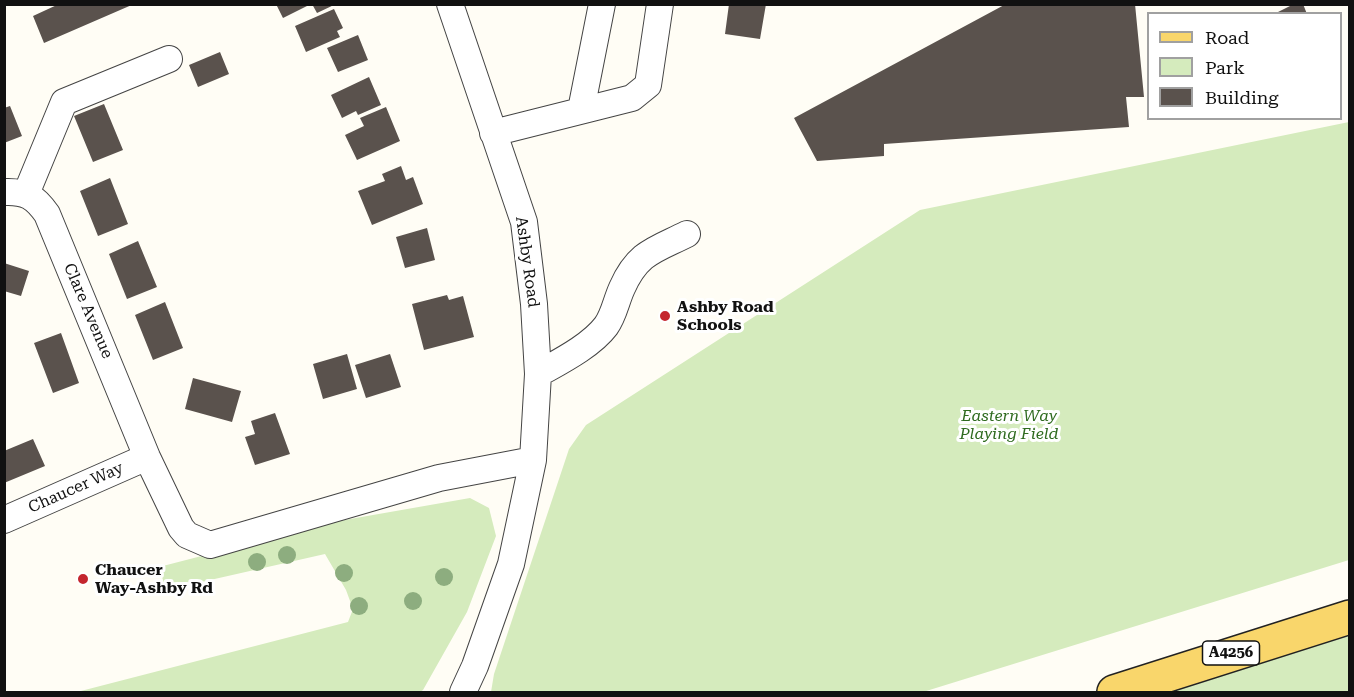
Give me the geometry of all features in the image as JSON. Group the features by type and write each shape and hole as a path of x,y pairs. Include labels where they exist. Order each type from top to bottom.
{"main road":[{"name":"A4256","path":"1113,693 1350,617"}],"street":[{"name":"Ashby Road","path":"450,4 524,222 534,304 538,374 533,460 511,564 475,666 463,693"},
{"path":"582,110 602,4"},
{"path":"493,133 632,98 648,85 660,4"},
{"path":"15,193 64,102 169,59"},
{"name":"Clare Avenue","path":"15,193 37,199 47,214 147,457"},
{"path":"538,374 594,339 605,327 629,275 643,255 687,234"},
{"path":"147,457 181,528 187,535 210,544 439,478 533,460"},
{"name":"Chaucer Way","path":"4,520 147,457"},
{"name":"Ashby Road","path":"475,666 477,693"}],"green space":[{"name":"Eastern Way Playing Field","path":"1349,122 1349,560 923,692 491,692 494,674 569,449 586,425 920,210"},
{"path":"470,498 489,508 496,536 467,612 420,692 77,692 348,622 353,609 346,590 325,554 166,590 159,567 333,522"},
{"path":"1349,633 1349,692 1154,692"}],"building":[{"path":"59,4 134,4 44,43 33,16"},
{"path":"276,4 311,4 283,18"},
{"path":"312,4 336,4 317,13"},
{"path":"729,4 766,4 760,39 725,34"},
{"path":"1006,4 1135,4 1144,97 1126,97 1129,127 884,144 884,156 817,161 794,118"},
{"path":"1294,4 1303,4 1306,12 1278,12"},
{"path":"334,9 343,28 337,31 340,37 306,52 295,26"},
{"path":"358,35 368,60 338,72 327,48"},
{"path":"220,52 229,74 198,87 189,65"},
{"path":"369,77 381,105 358,115 356,111 342,118 331,95"},
{"path":"104,104 123,150 93,162 74,116"},
{"path":"10,106 22,136 4,143 4,108"},
{"path":"386,107 400,141 357,160 345,135 364,126 360,118"},
{"path":"401,166 406,180 413,177 423,204 372,225 358,191 385,181 382,174"},
{"path":"110,178 128,224 98,236 80,191"},
{"path":"427,228 435,260 405,268 396,237"},
{"path":"138,241 157,287 127,299 109,254"},
{"path":"4,263 29,271 21,296 4,291"},
{"path":"447,295 449,300 463,296 474,337 424,350 412,304"},
{"path":"165,302 183,348 153,360 135,315"},
{"path":"61,333 79,383 53,393 34,343"},
{"path":"347,354 357,389 323,399 313,364"},
{"path":"390,354 401,387 366,398 355,365"},
{"path":"193,378 241,391 232,422 185,409"},
{"path":"275,413 290,454 255,465 245,437 255,434 251,421"},
{"path":"33,439 45,466 4,483 4,451"}],"place":[{"name":"Ashby Road Schools","path":"665,316"},
{"name":"Chaucer Way-Ashby Rd","path":"83,579"}]}
